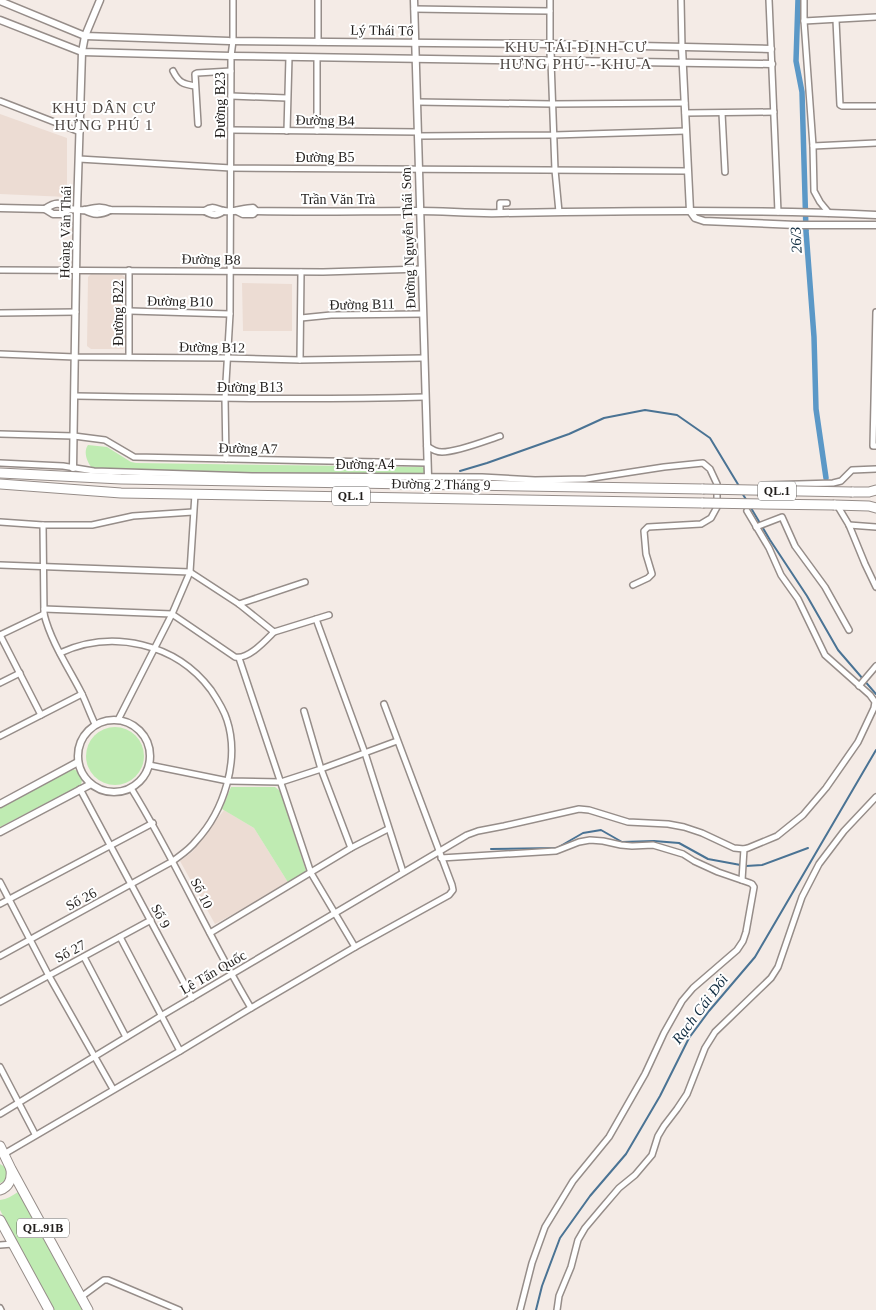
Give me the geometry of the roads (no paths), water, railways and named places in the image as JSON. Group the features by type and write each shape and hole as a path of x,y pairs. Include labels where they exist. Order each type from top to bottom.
{"highway":[{"name":"Đường 2 Tháng 9","path":"0,473 131,479 852,492 876,490"},
{"name":"Đường 2 Tháng 9","path":"0,484 121,493 836,505"},
{"name":"QL.1","path":"836,505 876,508"},
{"name":"QL.91B","path":"1,1152 88,1310"},
{"path":"0,1190 8,1186 11,1181 11,1169"},
{"name":"QL.91B","path":"0,1220 49,1310"}],"street":[{"name":"Hoàng Văn Thái","path":"73,468 77,210 82,52 85,36 100,0"},
{"name":"Đường B23","path":"226,459 225,398 230,314 233,0"},
{"path":"318,0 318,42"},
{"name":"Đường Nguyễn Thái Sơn","path":"414,0 428,476"},
{"path":"550,0 552,104 559,212"},
{"path":"681,0 690,211 695,218 704,221 796,225 876,225"},
{"path":"769,0 778,212"},
{"path":"804,0 814,146 814,191 829,213"},
{"name":"Lý Thái Tổ","path":"0,1 85,36 233,41 550,44 771,49"},
{"path":"414,9 450,8 550,11"},
{"path":"804,21 876,17"},
{"name":"Lý Thái Tổ","path":"0,20 82,52 317,58 772,64"},
{"path":"836,20 840,105 876,106"},
{"path":"287,130 289,57"},
{"path":"316,131 317,58"},
{"path":"174,71 177,78 183,84 195,86"},
{"path":"198,124 194,76 196,74 231,71"},
{"path":"231,96 287,98"},
{"path":"0,101 80,132"},
{"path":"417,102 685,103"},
{"path":"685,114 774,112"},
{"path":"722,113 725,172"},
{"name":"Đường B4","path":"231,130 554,135 686,131"},
{"path":"814,146 876,143"},
{"name":"Đường B5","path":"79,159 231,168 688,171"},
{"path":"500,213 500,202 507,202"},
{"name":"Trần Văn Trà","path":"0,208 45,209 53,214 64,214 69,209 85,210 104,207 110,210 205,211 210,208 230,211 253,208 256,211 321,212 690,211 820,212 876,215"},
{"name":"Đường B8","path":"0,270 77,269 301,272 422,269"},
{"name":"Đường B22","path":"129,357 130,270"},
{"path":"300,360 301,272"},
{"name":"Đường B10","path":"130,311 230,314"},
{"path":"0,313 76,312"},
{"path":"876,312 873,446 876,446"},
{"name":"Đường B11","path":"301,318 331,315 423,314"},
{"name":"Đường B12","path":"0,354 300,360 424,358"},
{"name":"Đường B13","path":"75,396 347,399 425,397"},
{"name":"Đường A7","path":"0,434 74,436 105,440 134,457 427,463"},
{"path":"427,446 435,451 442,452 500,436"},
{"name":"Đường A4","path":"0,463 63,466 94,471 252,476 482,477 535,480 586,479 700,462 704,463 717,484 717,507 711,518 701,524 648,527 644,531 646,554 652,574 633,586"},
{"path":"765,485 833,483 841,481 852,470 876,469"},
{"path":"118,720 172,614 190,572 195,494"},
{"path":"836,505 849,525 876,587"},
{"path":"742,880 744,849 777,836 803,815 826,788 858,742 875,702 861,684 825,655 798,599 781,575 769,548 747,511"},
{"path":"0,522 43,525 92,525 132,516 193,512"},
{"path":"757,526 782,517 794,546 825,587 849,630"},
{"path":"43,525 44,612 46,621 95,724"},
{"path":"849,525 876,527"},
{"path":"0,565 190,572 239,604 274,632"},
{"path":"239,604 305,582"},
{"path":"41,715 0,635 44,612 172,614 235,658 247,656 274,632 329,615"},
{"path":"316,619 365,753 403,872"},
{"name":"Số 26","path":"0,956 132,885 173,861 190,848 209,824 228,781 232,747 227,720 216,698 203,681 186,665 154,647 127,642 105,641 88,643 60,653"},
{"path":"239,658 311,873 355,947"},
{"path":"861,684 876,666"},
{"path":"0,683 20,673"},
{"path":"0,736 82,694"},
{"path":"1,1152 36,1134 180,1051 355,947 450,895 453,890 452,885 384,704"},
{"path":"304,711 321,769 351,848"},
{"path":"106,720 118,720 129,723 139,729 146,738 150,749 149,765 147,772 140,781 131,788 121,792 110,792 100,790 91,784 83,774 78,762 78,751 86,732 95,724 106,720"},
{"path":"149,765 228,781 281,782 397,741"},
{"path":"0,804 78,762"},
{"path":"0,832 91,784"},
{"name":"Số 10","path":"131,788 153,823 231,975 251,1008"},
{"name":"Số 9","path":"80,790 192,998"},
{"path":"557,1310 559,1296 571,1267 578,1240 585,1228 619,1188 635,1175 652,1155 658,1136 687,1094 705,1048 715,1032 771,978 778,967 802,898 819,864 844,831 876,797"},
{"name":"Lê Tấn Quốc","path":"0,1114 403,872 440,855 472,833 579,809 628,822 668,824 684,827 734,848 744,849"},
{"path":"0,904 153,823"},
{"path":"210,934 351,848 388,829"},
{"path":"440,855 556,851 590,840 632,846 653,844 683,854 718,872 752,884 754,891 743,941 737,950 693,988 682,1001 664,1033 645,1074 609,1138 573,1181 544,1227 532,1263 520,1310"},
{"path":"0,882 49,976 113,1089"},
{"name":"Số 27","path":"0,1002 150,920"},
{"path":"120,937 180,1051"},
{"path":"84,957 126,1037"},
{"path":"0,1067 36,1134"},
{"path":"0,1245 13,1244"},
{"path":"80,1297 104,1280 108,1280 180,1310"}],"waterway":[{"name":"26/3","path":"798,0 796,61 802,92 806,231 814,337 816,409 826,478"},
{"path":"460,471 569,434 604,418 645,410 677,415 710,438 739,486"},
{"path":"742,493 747,501"},
{"path":"751,508 807,596 838,650 876,694"},
{"name":"Rạch Cái Đôi","path":"536,1310 542,1286 560,1238 590,1196 626,1154 660,1096 689,1038 709,1011 755,957 876,750"},
{"path":"491,849 557,848 583,833 601,830 622,842 654,841 679,843 708,859 746,866 762,865 808,848"}],"district":[{"name":"KHU TÁI ĐỊNH CƯ HƯNG PHÚ - KHU A","path":"576,56"},
{"name":"KHU DÂN CƯ HƯNG PHÚ 1","path":"104,116"}]}
